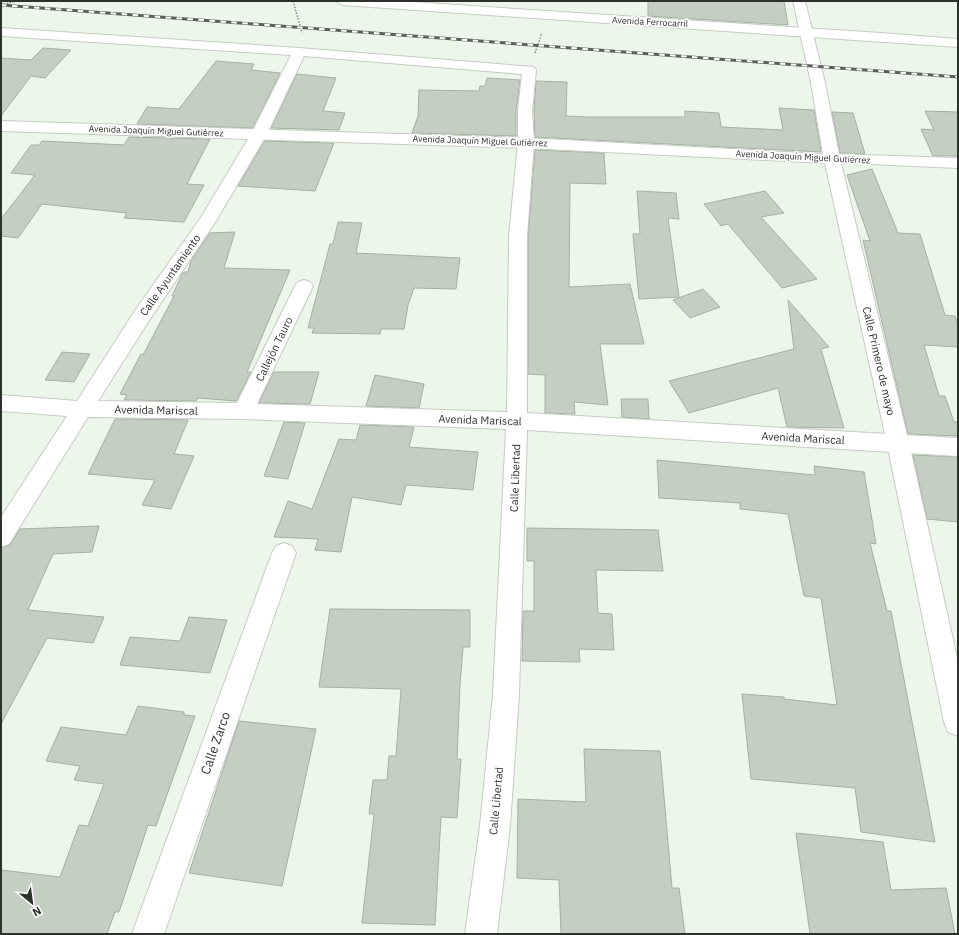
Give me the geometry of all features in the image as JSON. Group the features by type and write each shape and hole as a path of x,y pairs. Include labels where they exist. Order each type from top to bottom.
{"street":[{"name":"Avenida Ferrocarril","path":"342,1 549,16 805,30 958,43"},
{"path":"549,16 552,1"},
{"name":"Calle Primero de mayo","path":"799,1 818,83 832,159 898,443 958,722"},
{"path":"1,32 299,52 529,70"},
{"name":"Calle Ayuntamiento","path":"1,537 143,314 208,221 259,134 299,52"},
{"name":"Calle Libertad","path":"481,934 495,826 506,694 517,421 518,236 526,143 525,111 529,70"},
{"name":"Avenida Joaquín Miguel Gutiérrez","path":"1,126 526,143 832,159 958,162"},
{"name":"Callejón Tauro","path":"243,411 304,286"},
{"name":"Avenida Mariscal","path":"1,403 82,409 243,411 517,421 958,447"},
{"name":"Calle Zarco","path":"148,934 219,731 284,553"}],"path":[{"path":"1,5 16,1"},
{"path":"294,1 304,40 299,52"},
{"path":"529,70 549,16"}],"building":[{"path":"648,1 784,1 788,25 648,16"},
{"path":"43,48 71,50 45,78 31,76 1,116 1,58 31,60"},
{"path":"216,61 254,64 251,70 280,73 253,128 137,124 147,107 179,109"},
{"path":"297,74 336,78 323,111 345,113 339,130 271,128"},
{"path":"487,78 520,80 516,111 516,136 412,133 418,116 419,90 479,91 480,86 485,86"},
{"path":"536,81 567,82 566,116 685,117 685,111 719,113 721,127 783,130 779,108 814,110 821,152 535,137 534,111"},
{"path":"925,111 958,112 958,156 933,156 921,129 934,130"},
{"path":"832,112 853,113 865,154 840,153"},
{"path":"129,137 210,139 187,184 204,185 184,222 124,218 127,213 42,204 18,238 1,236 1,219 35,175 11,173 31,145 39,145 42,141 124,145"},
{"path":"265,141 334,143 315,191 238,186"},
{"path":"535,150 604,153 606,184 570,183 569,287 630,284 644,344 600,344 608,405 574,402 575,414 545,413 545,375 528,374 528,236"},
{"path":"872,169 898,233 920,234 945,315 955,316 958,325 958,347 924,345 939,396 945,396 954,422 958,422 958,436 908,434 863,240 870,241 847,175"},
{"path":"637,191 676,193 679,219 668,218 679,297 639,299 633,234 640,234"},
{"path":"765,191 784,213 761,217 817,279 782,288 728,224 721,226 704,204"},
{"path":"338,222 362,223 356,253 460,258 456,289 414,288 408,305 404,329 381,329 380,334 312,333 314,328 308,328 330,244 333,244"},
{"path":"235,232 224,268 290,270 247,372 251,372 236,401 198,398 196,401 124,400 127,395 120,394 141,354 143,355 174,296 172,296 182,274 184,272 188,272 191,261 210,233"},
{"path":"703,289 720,307 690,318 673,300"},
{"path":"788,300 829,347 821,349 844,428 787,427 778,388 689,413 669,381 794,349"},
{"path":"62,352 90,354 74,382 45,380"},
{"path":"274,372 319,372 310,404 259,403"},
{"path":"375,375 424,384 419,408 366,406"},
{"path":"621,399 648,399 649,419 622,417"},
{"path":"115,419 188,420 174,454 194,456 171,509 142,505 155,480 88,474"},
{"path":"284,422 305,423 288,479 264,476"},
{"path":"360,425 414,427 409,447 478,452 473,490 406,485 401,505 352,497 341,552 315,550 318,539 274,537 288,501 312,509 339,439 356,440"},
{"path":"913,455 958,457 958,522 927,519"},
{"path":"657,460 815,475 814,466 864,472 876,544 870,543 887,611 891,611 935,842 861,832 855,788 751,779 742,694 784,697 784,699 837,705 821,598 804,596 788,514 740,509 740,503 659,498"},
{"path":"99,526 92,552 53,554 28,610 104,617 93,643 47,638 1,724 1,548 10,545 20,529"},
{"path":"527,528 658,530 663,571 596,570 598,613 612,614 614,650 579,649 580,662 522,661 523,611 534,611 534,561 527,561"},
{"path":"330,609 470,610 470,647 463,647 460,685 457,759 461,759 457,818 441,817 435,925 362,923 374,814 369,814 373,780 387,780 389,756 396,756 401,689 319,687"},
{"path":"189,617 227,620 210,673 120,665 130,637 180,641"},
{"path":"138,706 184,712 184,715 195,716 156,826 148,825 119,912 115,912 107,934 1,934 1,870 60,877 79,825 88,826 104,784 74,780 80,766 46,761 61,727 126,735"},
{"path":"239,721 316,729 282,886 189,873"},
{"path":"584,749 660,751 672,888 679,888 685,934 561,934 559,880 517,878 518,799 586,802"},
{"path":"796,833 883,842 891,890 946,888 955,934 810,934"}],"railway":[{"path":"1,5 958,77"}]}
